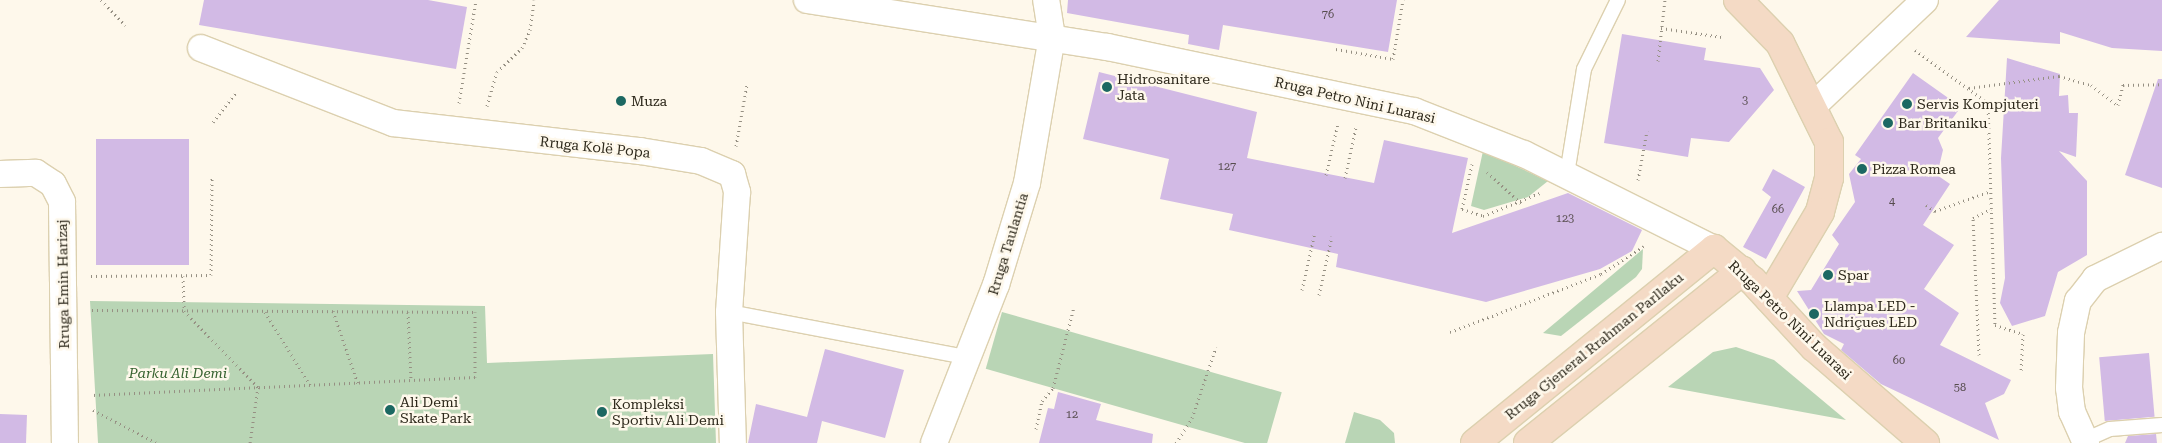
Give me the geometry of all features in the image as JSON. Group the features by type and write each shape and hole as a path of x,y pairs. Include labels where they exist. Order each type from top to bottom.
{"street":[{"name":"Rruga Petro Nini Luarasi","path":"807,0 1052,37 1361,100 1464,128 1667,222 1714,249 1742,271 1814,347 1925,443"},
{"name":"Rruga Taulantia","path":"934,443 966,357 996,285 1027,183 1052,37 1046,0"},
{"path":"1738,0 1780,43 1813,106 1829,142 1827,189 1807,242 1769,298"},
{"path":"1813,106 1926,0"},
{"name":"Rruga Kolë Popa","path":"201,48 393,123 640,151 701,161 732,174 737,201 730,312 733,443"},
{"name":"Rruga Emin Harizaj","path":"0,174 36,173 53,184 62,202 64,443"},
{"path":"2085,441 2072,412 2069,388 2071,332 2078,301 2095,279 2162,246"},
{"name":"Rruga Gjeneral Rrahman Parllaku","path":"1475,443 1714,249"},
{"path":"1528,443 1742,271"}],"lane":[{"path":"1566,174 1584,69 1618,0"},
{"path":"730,312 966,357"},
{"path":"2085,441 2110,429 2162,425"}],"path":[{"path":"101,0 125,25"},
{"path":"463,77 476,0"},
{"path":"490,89 497,72 522,48 534,0"},
{"path":"1336,49 1393,59 1403,0"},
{"path":"1658,60 1665,0"},
{"path":"1661,28 1722,37"},
{"path":"1892,32 1988,103 1995,325 2024,334 2021,371"},
{"path":"214,122 254,68"},
{"path":"1968,88 2059,76 2091,85 2118,105 2123,85 2162,84"},
{"path":"741,117 747,84"},
{"path":"1346,178 1361,100"},
{"path":"1326,175 1337,124"},
{"path":"1633,206 1647,131"},
{"path":"1521,204 1473,160 1462,208 1483,216 1521,204 1566,174"},
{"path":"62,276 211,275 212,178"},
{"path":"1926,205 1935,211 1990,191"},
{"path":"1980,355 1973,218 1991,208"},
{"path":"1450,332 1601,274 1637,252 1667,222"},
{"path":"1302,290 1315,232"},
{"path":"1319,295 1332,236"},
{"path":"183,276 184,310 258,387"},
{"path":"1036,429 1042,401 1053,388 1074,307"},
{"path":"63,310 475,312 475,377 358,384 119,392 64,398"},
{"path":"264,311 311,385"},
{"path":"333,312 358,384"},
{"path":"408,312 411,381"},
{"path":"1176,443 1192,418 1216,347"},
{"path":"250,443 258,387"},
{"path":"64,398 157,443"}],"green space":[{"path":"1483,151 1548,181 1528,197 1484,210 1471,206"},
{"path":"1643,249 1642,269 1636,277 1561,336 1543,333"},
{"name":"Parku Ali Demi","path":"90,301 485,306 487,363 713,354 716,443 98,443"},
{"path":"1002,312 1282,392 1267,443 1245,443 986,369"},
{"path":"1736,347 1774,360 1846,420 1668,387 1713,352"},
{"path":"1354,412 1380,420 1394,433 1395,443 1345,443"}],"building":[{"path":"204,0 428,0 467,7 456,69 199,25"},
{"path":"1068,0 1397,0 1388,52 1223,25 1219,50 1188,44 1189,35 1067,13"},
{"path":"1999,0 2162,0 2162,51 2112,48 2060,32 2060,44 1966,37"},
{"path":"1622,34 1706,48 1704,60 1760,68 1774,90 1729,142 1691,138 1688,157 1604,143"},
{"path":"2007,58 2060,74 2059,96 2068,95 2069,113 2078,113 2076,157 2059,151 2087,181 2087,255 2058,272 2045,316 2012,326 2000,303 2005,278 2001,158"},
{"path":"1099,72 1257,112 1247,158 1374,183 1384,140 1468,158 1452,233 1568,193 1642,230 1632,251 1600,269 1486,302 1336,267 1338,254 1229,230 1233,214 1160,199 1169,159 1083,139"},
{"path":"1913,73 1961,107 1938,138 1943,150 1937,175 1950,184 1923,225 1954,245 1924,289 1959,313 1940,345 2011,380 2004,394 1985,403 1999,440 1881,384 1841,350 1844,344 1824,334 1797,291 1811,290 1839,244 1832,235 1855,202 1849,174 1861,159 1855,155"},
{"path":"2158,79 2162,79 2162,188 2125,175"},
{"path":"96,139 189,139 189,265 96,265"},
{"path":"1773,169 1805,187 1766,259 1743,247 1771,197 1762,190"},
{"path":"825,349 904,370 885,438 822,421 817,443 748,443 756,404 807,417"},
{"path":"2149,353 2155,417 2105,421 2099,357"},
{"path":"1058,392 1101,404 1096,420 1153,434 1152,443 1039,443 1048,408 1054,409"},
{"path":"0,414 27,415 26,443 0,443"},
{"path":"2156,434 2157,443 2125,443 2128,436"}],"place":[{"name":"Hidrosanitare Jata","path":"1107,87"},
{"name":"Muza","path":"621,101"},
{"name":"Servis Kompjuteri","path":"1907,104"},
{"name":"Bar Britaniku","path":"1888,123"},
{"name":"Pizza Romea","path":"1862,169"},
{"name":"Spar","path":"1828,275"},
{"name":"Llampa LED - Ndriçues LED","path":"1814,314"},
{"name":"Ali Demi Skate Park","path":"390,410"},
{"name":"Kompleksi Sportiv Ali Demi","path":"602,412"}]}
